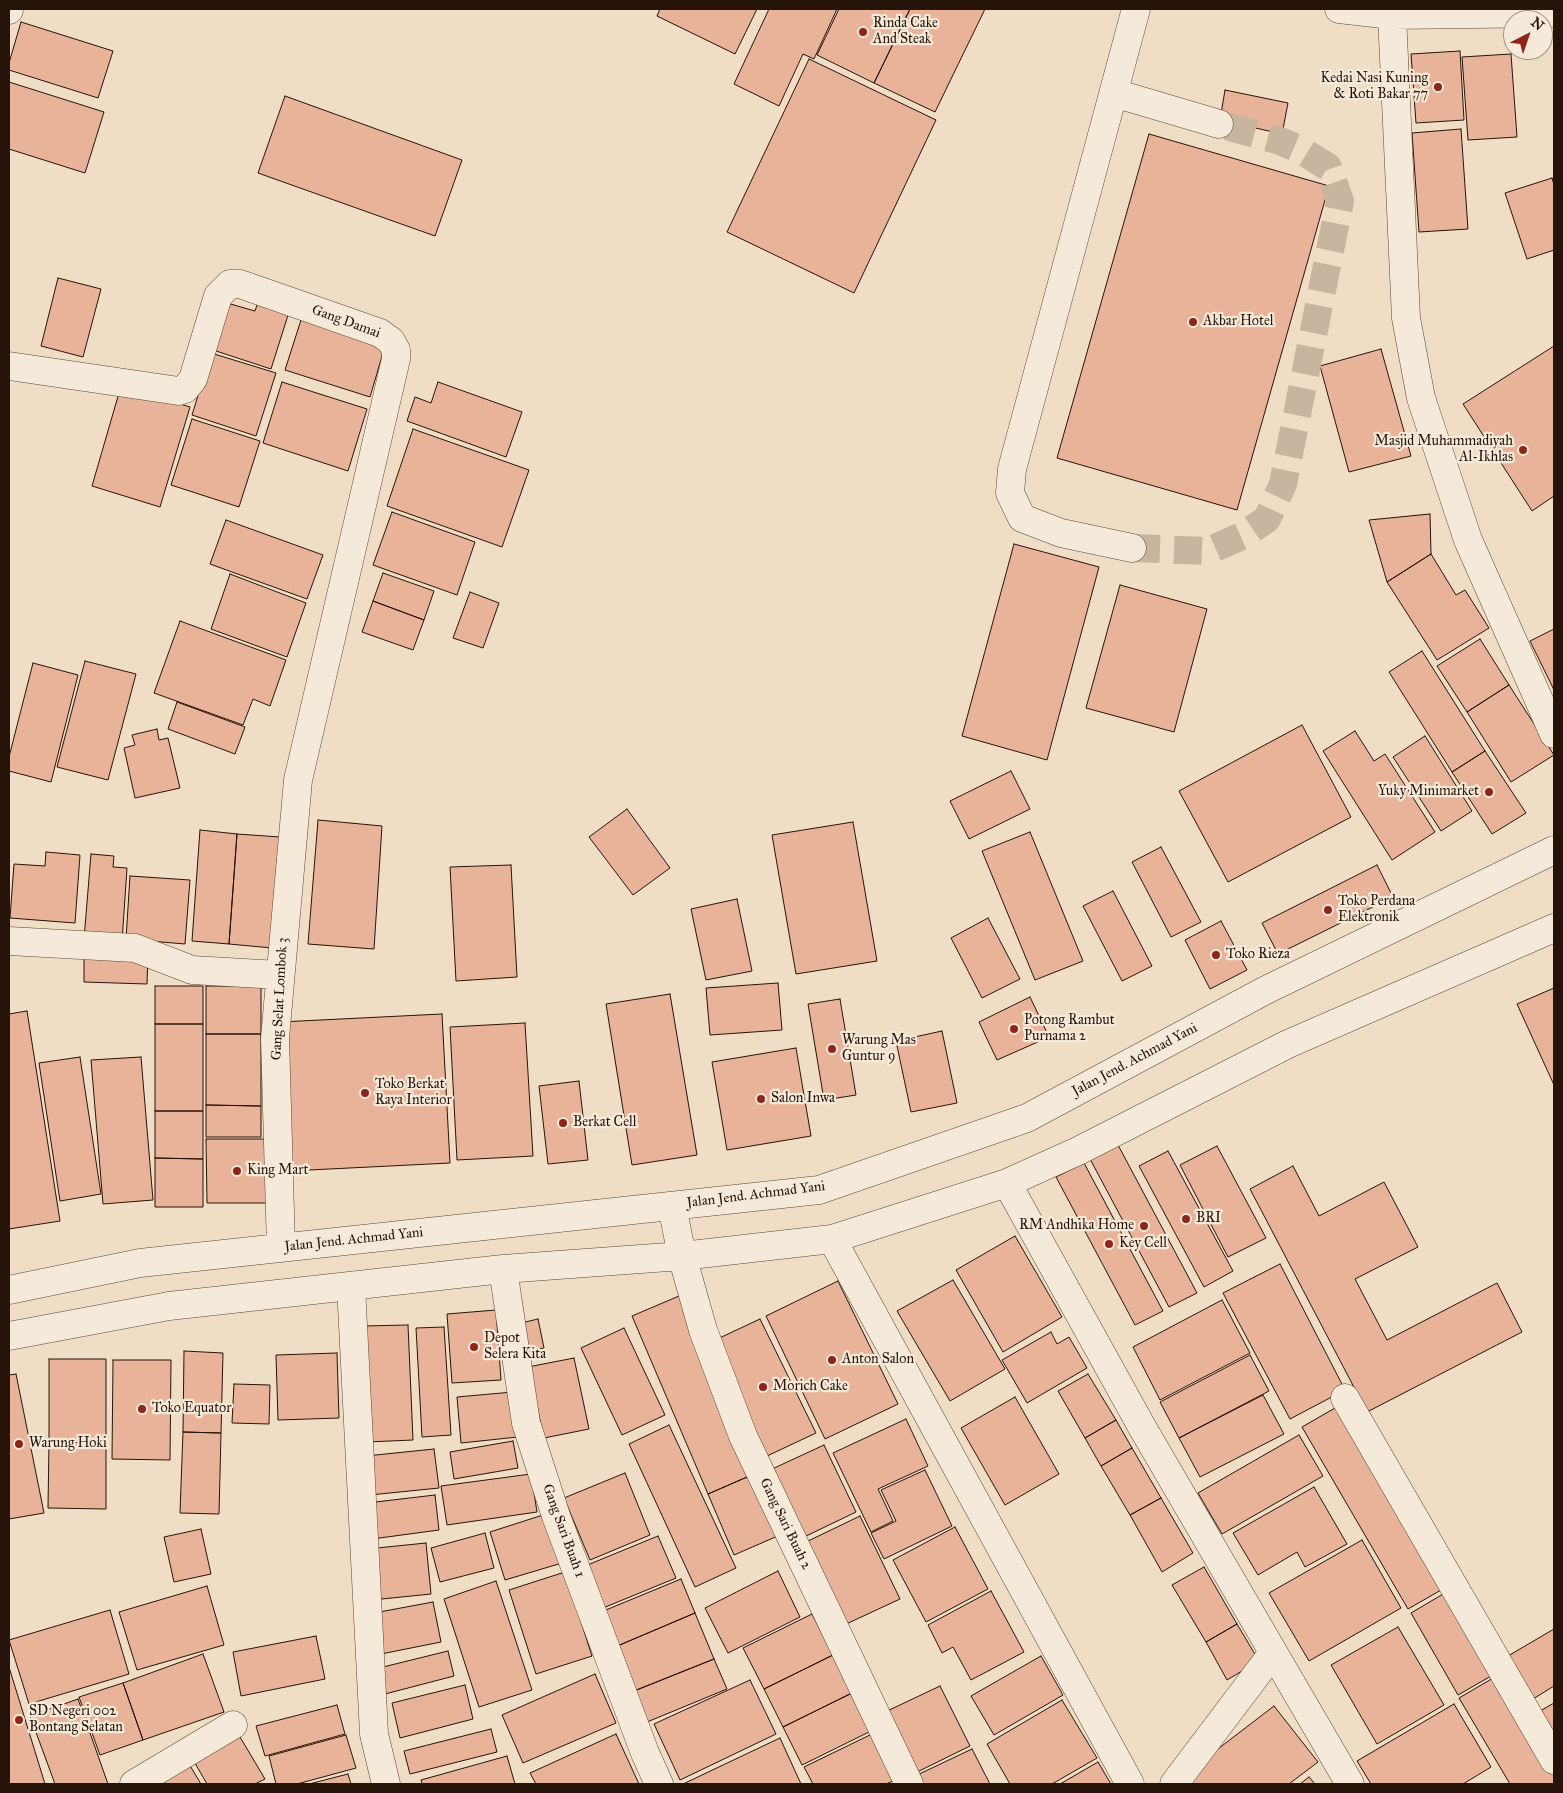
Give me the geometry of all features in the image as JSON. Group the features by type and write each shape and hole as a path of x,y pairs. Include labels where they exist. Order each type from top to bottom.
{"street":[{"path":"1132,548 1061,533 1022,518 1010,493 1012,469 1136,9"},
{"path":"1339,9 1392,15 1503,12"},
{"path":"1392,15 1406,318 1420,398 1468,540 1554,734"},
{"path":"1114,93 1219,124"},
{"name":"Gang Damai","path":"9,366 179,391 185,389 193,379 218,296 230,284 240,284 380,332 391,341 396,350 396,360 301,769"},
{"name":"Gang Selat Lombok 3","path":"281,1248 274,1038 301,769"},
{"name":"Jalan Jend. Achmad Yani","path":"9,1290 140,1263 819,1190 1027,1118 1266,990 1554,850"},
{"path":"9,1336 169,1306 503,1269 682,1256 832,1239 1007,1183 1078,1152 1288,1044 1554,928"},
{"path":"9,941 135,948 192,970 279,975"},
{"path":"1007,1183 1142,1427 1350,1784"},
{"name":"Gang Sari Buah 2","path":"672,1206 682,1256 703,1330 742,1436 909,1784"},
{"path":"832,1239 1130,1784"},
{"name":"Gang Sari Buah 1","path":"503,1269 526,1424 556,1516 644,1753 659,1784"},
{"path":"351,1286 374,1734 386,1784"},
{"path":"1344,1398 1554,1760"},
{"path":"1174,1784 1273,1653"},
{"path":"134,1784 233,1725"}],"building":[{"path":"660,9 757,9 735,54 657,16"},
{"path":"769,9 837,9 814,59 803,54 779,106 734,84"},
{"name":"Rinda Cake And Steak","path":"839,9 910,9 874,83 817,55"},
{"path":"910,9 985,9 935,112 874,83"},
{"path":"21,22 113,51 98,98 9,70 9,63"},
{"name":"Kedai Nasi Kuning & Roti Bakar 77","path":"1460,51 1464,120 1416,123 1411,54"},
{"path":"1503,54 1503,60 1511,60 1517,137 1468,140 1462,57"},
{"path":"809,59 936,120 854,293 727,232"},
{"path":"9,82 104,112 85,173 9,149"},
{"path":"1225,90 1288,103 1282,134 1220,120"},
{"path":"285,96 462,160 435,236 258,173"},
{"path":"1461,129 1468,229 1419,232 1412,133"},
{"name":"Akbar Hotel","path":"1149,134 1329,186 1237,510 1057,458"},
{"path":"1552,178 1554,185 1554,250 1527,259 1505,193"},
{"path":"58,278 101,289 83,357 41,346"},
{"path":"258,302 289,312 271,369 213,350 227,303 255,311"},
{"path":"301,320 385,346 370,397 285,370"},
{"name":"Masjid Muhammadiyah Al-Ikhlas","path":"1554,346 1554,496 1532,511 1463,404"},
{"path":"1381,349 1411,456 1349,472 1320,366"},
{"path":"211,353 276,373 256,436 192,415"},
{"path":"282,382 367,409 348,471 263,443"},
{"path":"438,382 522,412 506,457 407,421 415,397 431,403"},
{"path":"121,386 190,407 160,507 92,486"},
{"path":"192,419 260,441 239,507 171,485"},
{"path":"413,429 529,470 502,547 387,506"},
{"path":"392,512 475,542 457,595 373,565"},
{"path":"1430,514 1431,554 1387,582 1369,520"},
{"path":"226,520 323,555 307,599 210,564"},
{"path":"1014,544 1099,567 1047,760 962,736"},
{"path":"1431,554 1456,595 1465,590 1489,628 1437,660 1387,582"},
{"path":"383,573 434,591 424,620 373,601"},
{"path":"230,574 306,603 287,657 211,629"},
{"path":"1120,585 1207,609 1174,732 1086,708"},
{"path":"470,592 499,603 483,648 453,638"},
{"path":"373,601 424,620 413,650 362,632"},
{"path":"180,621 286,660 270,706 253,699 243,725 154,693"},
{"path":"1554,629 1554,690 1530,641"},
{"path":"1480,639 1509,685 1467,712 1437,666"},
{"path":"1422,651 1485,751 1452,772 1389,672"},
{"path":"85,661 136,674 108,780 57,767"},
{"path":"33,663 78,675 51,782 9,771 9,757"},
{"path":"1509,685 1554,755 1511,782 1467,712"},
{"path":"177,702 245,727 235,754 168,729"},
{"path":"1302,725 1351,817 1228,882 1179,791"},
{"path":"157,729 159,740 168,738 180,788 135,798 124,748 135,745 132,735"},
{"path":"1355,731 1374,761 1385,754 1435,832 1392,860 1323,751"},
{"path":"1425,736 1472,811 1441,831 1393,757"},
{"name":"Yuky Minimarket","path":"1485,751 1526,813 1492,834 1452,772"},
{"path":"1011,771 1030,809 969,839 950,801"},
{"path":"627,809 670,868 633,895 589,837"},
{"path":"318,820 382,826 374,949 308,944"},
{"path":"853,822 877,961 796,974 772,835"},
{"path":"200,830 237,834 229,944 192,941"},
{"path":"1030,832 1083,961 1035,980 982,851"},
{"path":"237,834 280,837 272,948 229,944"},
{"path":"1161,847 1201,922 1171,937 1132,862"},
{"path":"46,852 80,855 75,923 10,918 14,864 45,866"},
{"path":"91,854 114,856 113,867 127,868 122,942 84,939"},
{"path":"511,865 517,977 456,981 450,867"},
{"name":"Toko Perdana Elektronik","path":"1377,865 1393,897 1278,954 1262,923"},
{"path":"130,876 190,880 185,944 126,939"},
{"path":"1113,891 1152,966 1122,981 1083,906"},
{"path":"737,899 752,971 706,980 691,909"},
{"path":"988,918 1020,979 982,998 951,938"},
{"name":"Toko Rieza","path":"1221,921 1247,970 1210,989 1185,940"},
{"path":"84,951 148,953 147,984 84,982"},
{"path":"778,983 782,1030 710,1035 706,988"},
{"path":"155,986 203,986 203,1024 155,1024"},
{"path":"206,986 261,986 261,1034 206,1034"},
{"path":"1554,988 1554,1085 1517,1004"},
{"path":"670,994 697,1155 632,1165 606,1004"},
{"name":"Potong Rambut Purnama 2","path":"1030,997 1049,1037 997,1060 979,1022"},
{"name":"Warung Mas Guntur 9","path":"840,999 856,1095 824,1100 808,1004"},
{"path":"27,1011 60,1221 9,1229 9,1014"},
{"name":"Toko Berkat Raya Interior","path":"442,1014 450,1163 289,1171 280,1022"},
{"path":"525,1023 533,1156 457,1160 450,1027"},
{"path":"155,1024 203,1024 203,1111 155,1111"},
{"path":"942,1031 957,1103 911,1112 896,1041"},
{"path":"206,1034 261,1034 261,1106 206,1105"},
{"name":"Salon Inwa","path":"796,1048 811,1136 727,1150 712,1062"},
{"path":"80,1057 101,1194 60,1201 39,1063"},
{"path":"141,1057 153,1200 103,1204 91,1060"},
{"name":"Berkat Cell","path":"579,1081 588,1160 548,1164 539,1086"},
{"path":"206,1105 261,1106 261,1137 206,1137"},
{"path":"155,1111 203,1111 203,1159 155,1158"},
{"name":"King Mart","path":"206,1139 268,1139 269,1203 207,1203"},
{"name":"RM Andhika Home","path":"1118,1145 1197,1293 1169,1307 1090,1159"},
{"path":"1217,1146 1266,1238 1228,1257 1180,1165"},
{"name":"BRI","path":"1168,1151 1233,1271 1204,1287 1139,1166"},
{"path":"155,1158 203,1159 203,1207 155,1207"},
{"name":"Key Cell","path":"1084,1163 1163,1311 1135,1325 1056,1177"},
{"path":"1293,1166 1319,1216 1384,1182 1418,1247 1355,1279 1387,1340 1497,1283 1522,1332 1367,1412 1250,1189"},
{"path":"1015,1236 1062,1317 1003,1352 956,1270"},
{"path":"1280,1264 1345,1390 1290,1419 1223,1293"},
{"path":"953,1280 1005,1369 950,1401 897,1311"},
{"name":"Anton Salon","path":"838,1281 898,1404 825,1439 766,1316"},
{"path":"679,1296 754,1474 708,1494 632,1316"},
{"path":"1222,1300 1250,1353 1160,1400 1133,1347"},
{"name":"Depot Selera Kita","path":"496,1310 501,1380 452,1383 447,1314"},
{"path":"538,1319 544,1348 522,1352 517,1324"},
{"name":"Morich Cake","path":"760,1319 816,1433 767,1456 711,1342"},
{"path":"408,1325 413,1440 367,1442 363,1326"},
{"path":"444,1327 451,1435 422,1437 416,1328"},
{"path":"624,1328 665,1415 622,1435 581,1348"},
{"path":"1051,1332 1057,1344 1069,1337 1087,1368 1027,1403 1002,1360"},
{"path":"184,1351 223,1353 221,1433 183,1432"},
{"path":"337,1353 339,1418 278,1420 276,1355"},
{"path":"1250,1355 1269,1391 1179,1438 1160,1402"},
{"path":"574,1358 589,1429 544,1438 528,1367"},
{"path":"49,1359 106,1359 106,1443 49,1442"},
{"name":"Toko Equator","path":"113,1360 171,1360 170,1460 112,1459"},
{"name":"Warung Hoki","path":"16,1374 44,1513 9,1519 9,1375"},
{"path":"1088,1374 1116,1420 1085,1438 1058,1391"},
{"path":"234,1384 270,1385 269,1424 232,1423"},
{"path":"513,1392 518,1437 461,1443 457,1397"},
{"path":"1263,1395 1284,1434 1200,1477 1179,1438"},
{"path":"1015,1397 1059,1474 1005,1505 961,1428"},
{"path":"1342,1404 1448,1586 1408,1609 1302,1427"},
{"path":"906,1419 928,1466 878,1489 893,1521 871,1532 833,1453"},
{"path":"1116,1420 1132,1448 1101,1466 1085,1438"},
{"path":"669,1425 736,1568 695,1587 629,1444"},
{"path":"183,1432 221,1433 219,1514 180,1513"},
{"path":"1299,1435 1323,1476 1222,1534 1198,1493"},
{"path":"513,1441 518,1468 454,1479 450,1452"},
{"path":"49,1442 106,1443 106,1509 48,1508"},
{"path":"824,1445 856,1512 802,1538 770,1470"},
{"path":"1132,1448 1161,1498 1130,1515 1101,1466"},
{"path":"434,1449 439,1488 370,1495 366,1456"},
{"path":"925,1470 952,1526 884,1559 871,1533 896,1521 881,1490"},
{"path":"625,1473 650,1535 590,1560 564,1498"},
{"path":"531,1474 537,1512 447,1525 441,1486"},
{"path":"754,1474 780,1535 734,1555 708,1494"},
{"path":"1314,1487 1347,1544 1305,1567 1297,1552 1258,1575 1233,1533"},
{"path":"435,1495 439,1530 372,1539 367,1503"},
{"path":"1161,1498 1193,1553 1162,1572 1130,1515"},
{"path":"546,1514 562,1563 505,1580 490,1532"},
{"path":"860,1516 900,1599 844,1625 804,1543"},
{"path":"955,1527 988,1589 926,1622 893,1560"},
{"path":"201,1529 211,1574 174,1582 164,1537"},
{"path":"485,1533 494,1568 440,1582 431,1548"},
{"path":"658,1536 676,1578 603,1608 585,1566"},
{"path":"1362,1540 1401,1608 1309,1661 1269,1593"},
{"path":"426,1543 431,1594 372,1600 367,1549"},
{"path":"1204,1567 1237,1624 1206,1642 1172,1585"},
{"path":"778,1571 800,1617 728,1653 705,1608"},
{"path":"565,1572 592,1656 536,1674 509,1590"},
{"path":"681,1579 695,1613 615,1647 601,1612"},
{"path":"496,1581 532,1690 479,1707 444,1599"},
{"path":"207,1586 224,1645 137,1670 119,1612"},
{"path":"1450,1590 1498,1672 1458,1695 1411,1613"},
{"path":"991,1591 1024,1652 971,1680 953,1647 942,1653 928,1625"},
{"path":"433,1602 441,1642 381,1654 374,1613"},
{"path":"110,1610 129,1674 29,1704 9,1640"},
{"path":"695,1613 714,1659 634,1691 615,1647"},
{"path":"812,1614 833,1655 764,1689 743,1648"},
{"path":"1237,1624 1259,1661 1227,1680 1206,1642"},
{"path":"1398,1627 1444,1705 1377,1744 1331,1665"},
{"path":"1554,1629 1554,1686 1533,1699 1508,1656"},
{"path":"316,1636 325,1679 241,1696 233,1652"},
{"path":"448,1651 454,1676 385,1694 379,1668"},
{"path":"203,1654 224,1712 143,1740 123,1683"},
{"path":"833,1655 852,1693 783,1727 764,1689"},
{"path":"1041,1656 1063,1695 994,1735 971,1696"},
{"path":"714,1659 727,1689 647,1722 634,1691"},
{"name":"SD Negeri 002 Bontang Selatan","path":"9,1667 45,1784 9,1784"},
{"path":"595,1674 616,1723 523,1763 502,1715"},
{"path":"1500,1674 1554,1767 1554,1784 1510,1784 1459,1698"},
{"path":"750,1680 776,1734 680,1780 654,1724"},
{"path":"123,1683 143,1740 100,1755 79,1697"},
{"path":"465,1685 473,1719 400,1738 392,1703"},
{"path":"940,1686 970,1746 913,1774 883,1713"},
{"path":"852,1693 871,1731 802,1765 783,1727"},
{"path":"78,1699 108,1784 55,1784 30,1716"},
{"path":"1062,1700 1097,1758 1052,1784 1010,1784 987,1744"},
{"path":"1554,1703 1554,1735 1540,1711"},
{"path":"1454,1704 1491,1767 1463,1784 1371,1784 1357,1761"},
{"path":"337,1705 345,1734 265,1756 256,1726"},
{"path":"1274,1706 1318,1762 1289,1784 1191,1784 1184,1775"},
{"path":"491,1729 497,1752 410,1774 404,1751"},
{"path":"237,1732 265,1779 255,1784 207,1784 192,1758"},
{"path":"616,1734 639,1784 536,1784 530,1773"},
{"path":"872,1734 895,1780 886,1784 813,1784 804,1767"},
{"path":"346,1735 356,1768 297,1784 276,1784 269,1756"},
{"path":"780,1738 801,1784 683,1784"},
{"path":"972,1749 990,1784 917,1784 913,1777"},
{"path":"507,1756 515,1784 422,1784 421,1780"},
{"path":"186,1759 201,1784 148,1784"},
{"path":"1098,1762 1111,1784 1060,1784"},
{"path":"348,1774 351,1784 309,1784"},
{"path":"1309,1777 1315,1784 1300,1784"}],"tunnel":[{"path":"1132,548 1208,551 1242,536 1267,519 1283,484 1340,201 1328,167 1299,149 1280,141 1219,124"}],"place":[{"name":"Rinda Cake And Steak","path":"863,32"},
{"name":"Kedai Nasi Kuning & Roti Bakar 77","path":"1438,87"},
{"name":"Akbar Hotel","path":"1193,322"},
{"name":"Masjid Muhammadiyah Al-Ikhlas","path":"1523,450"},
{"name":"Yuky Minimarket","path":"1489,792"},
{"name":"Toko Perdana Elektronik","path":"1328,910"},
{"name":"Toko Rieza","path":"1216,955"},
{"name":"Potong Rambut Purnama 2","path":"1014,1029"},
{"name":"Warung Mas Guntur 9","path":"832,1049"},
{"name":"Toko Berkat Raya Interior","path":"365,1093"},
{"name":"Salon Inwa","path":"761,1099"},
{"name":"Berkat Cell","path":"563,1123"},
{"name":"King Mart","path":"237,1171"},
{"name":"BRI","path":"1186,1219"},
{"name":"RM Andhika Home","path":"1144,1226"},
{"name":"Key Cell","path":"1109,1244"},
{"name":"Depot Selera Kita","path":"474,1347"},
{"name":"Anton Salon","path":"832,1360"},
{"name":"Morich Cake","path":"763,1387"},
{"name":"Toko Equator","path":"142,1409"},
{"name":"Warung Hoki","path":"19,1444"},
{"name":"SD Negeri 002 Bontang Selatan","path":"19,1720"}]}
